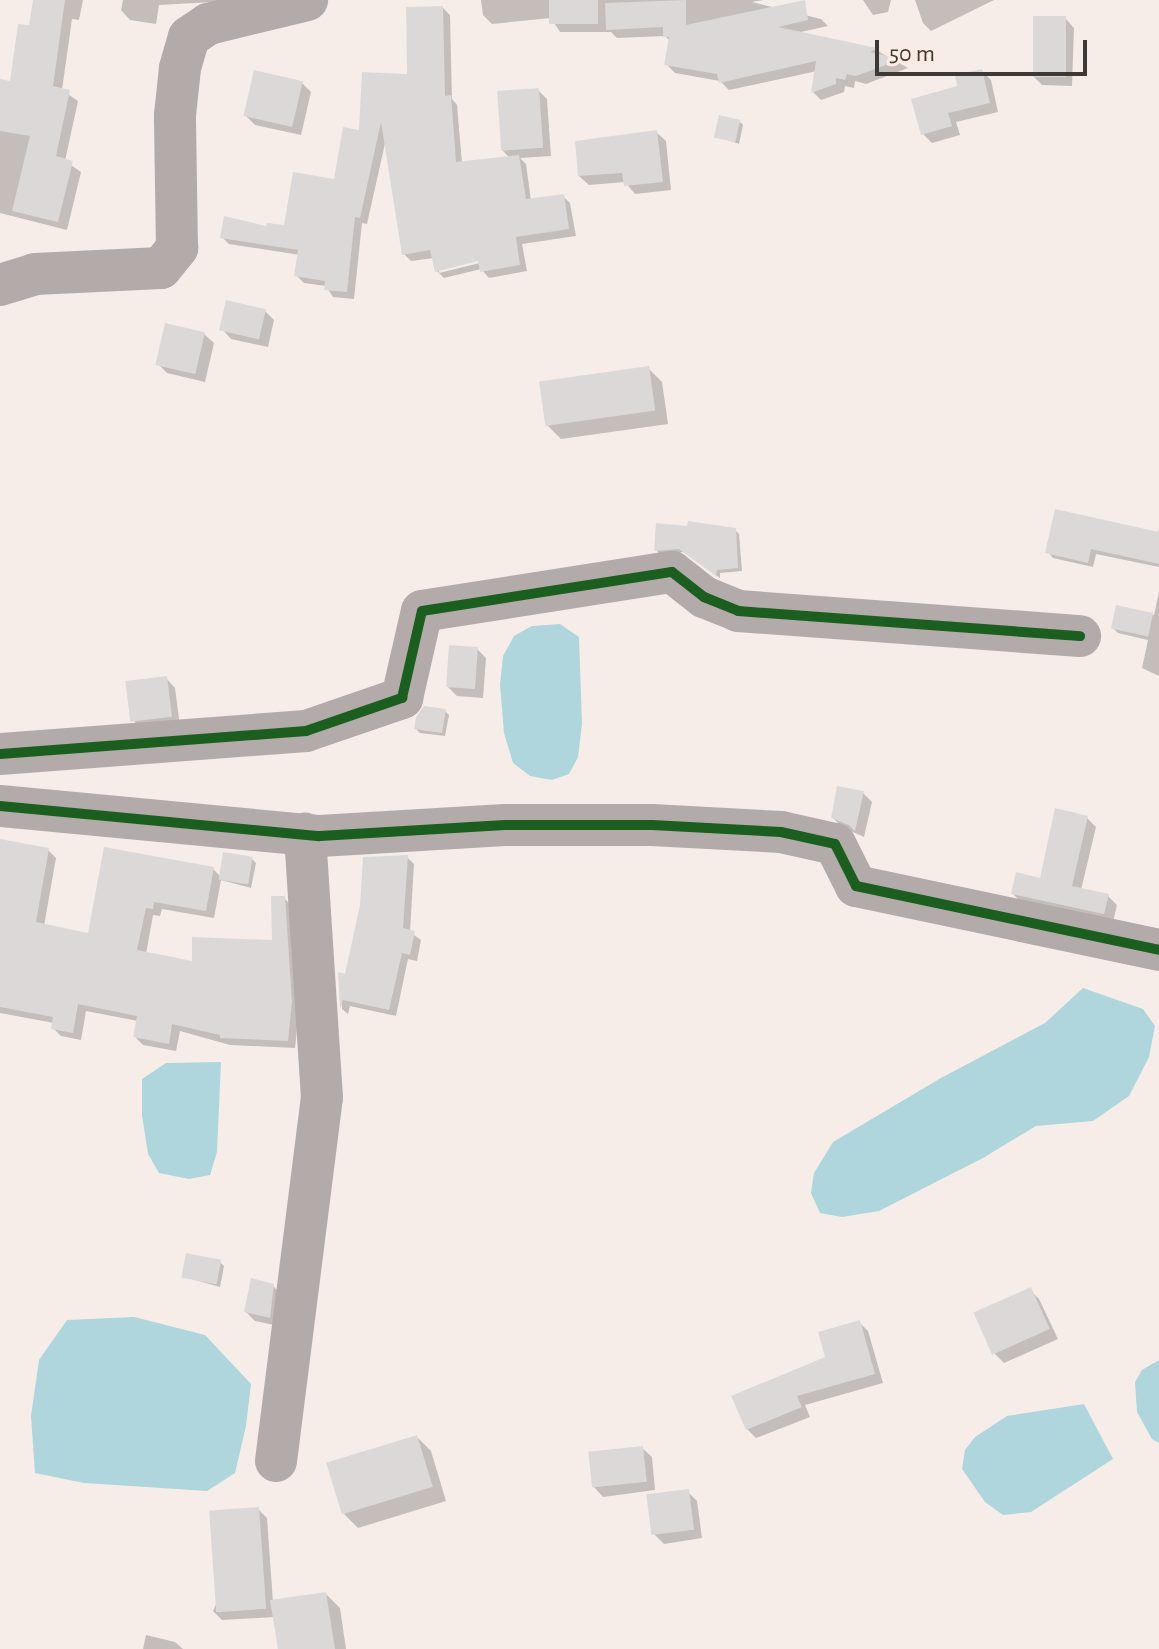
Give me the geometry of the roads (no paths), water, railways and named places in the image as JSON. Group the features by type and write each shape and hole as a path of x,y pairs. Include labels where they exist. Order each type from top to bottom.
{"street":[{"path":"0,285 35,274 161,268 177,248 175,115 180,68 189,37 208,24 307,0"},
{"path":"0,754 306,731 402,698 422,611 672,572 704,597 738,611 1080,636"},
{"path":"0,806 305,834 505,825 652,825 781,832 835,844 856,886 1159,950"},
{"path":"276,1461 322,1098 305,834"}],"water":[{"path":"560,624 579,637 582,724 578,757 569,774 552,780 530,776 513,763 504,733 500,685 503,656 514,636 532,626"},
{"path":"1083,988 1143,1009 1155,1026 1149,1057 1129,1096 1093,1121 1036,1126 983,1158 879,1211 842,1217 820,1213 811,1193 814,1173 833,1142 941,1078 1045,1023"},
{"path":"221,1062 217,1152 210,1175 189,1179 159,1173 148,1154 142,1115 142,1079 166,1063"},
{"path":"134,1317 205,1335 251,1384 246,1426 235,1473 207,1491 84,1483 35,1473 31,1416 39,1360 67,1320"},
{"path":"1159,1360 1159,1443 1152,1439 1137,1412 1135,1382 1142,1370"},
{"path":"1084,1404 1113,1459 1031,1512 1003,1515 985,1502 962,1469 965,1450 975,1437 1007,1416"}]}
